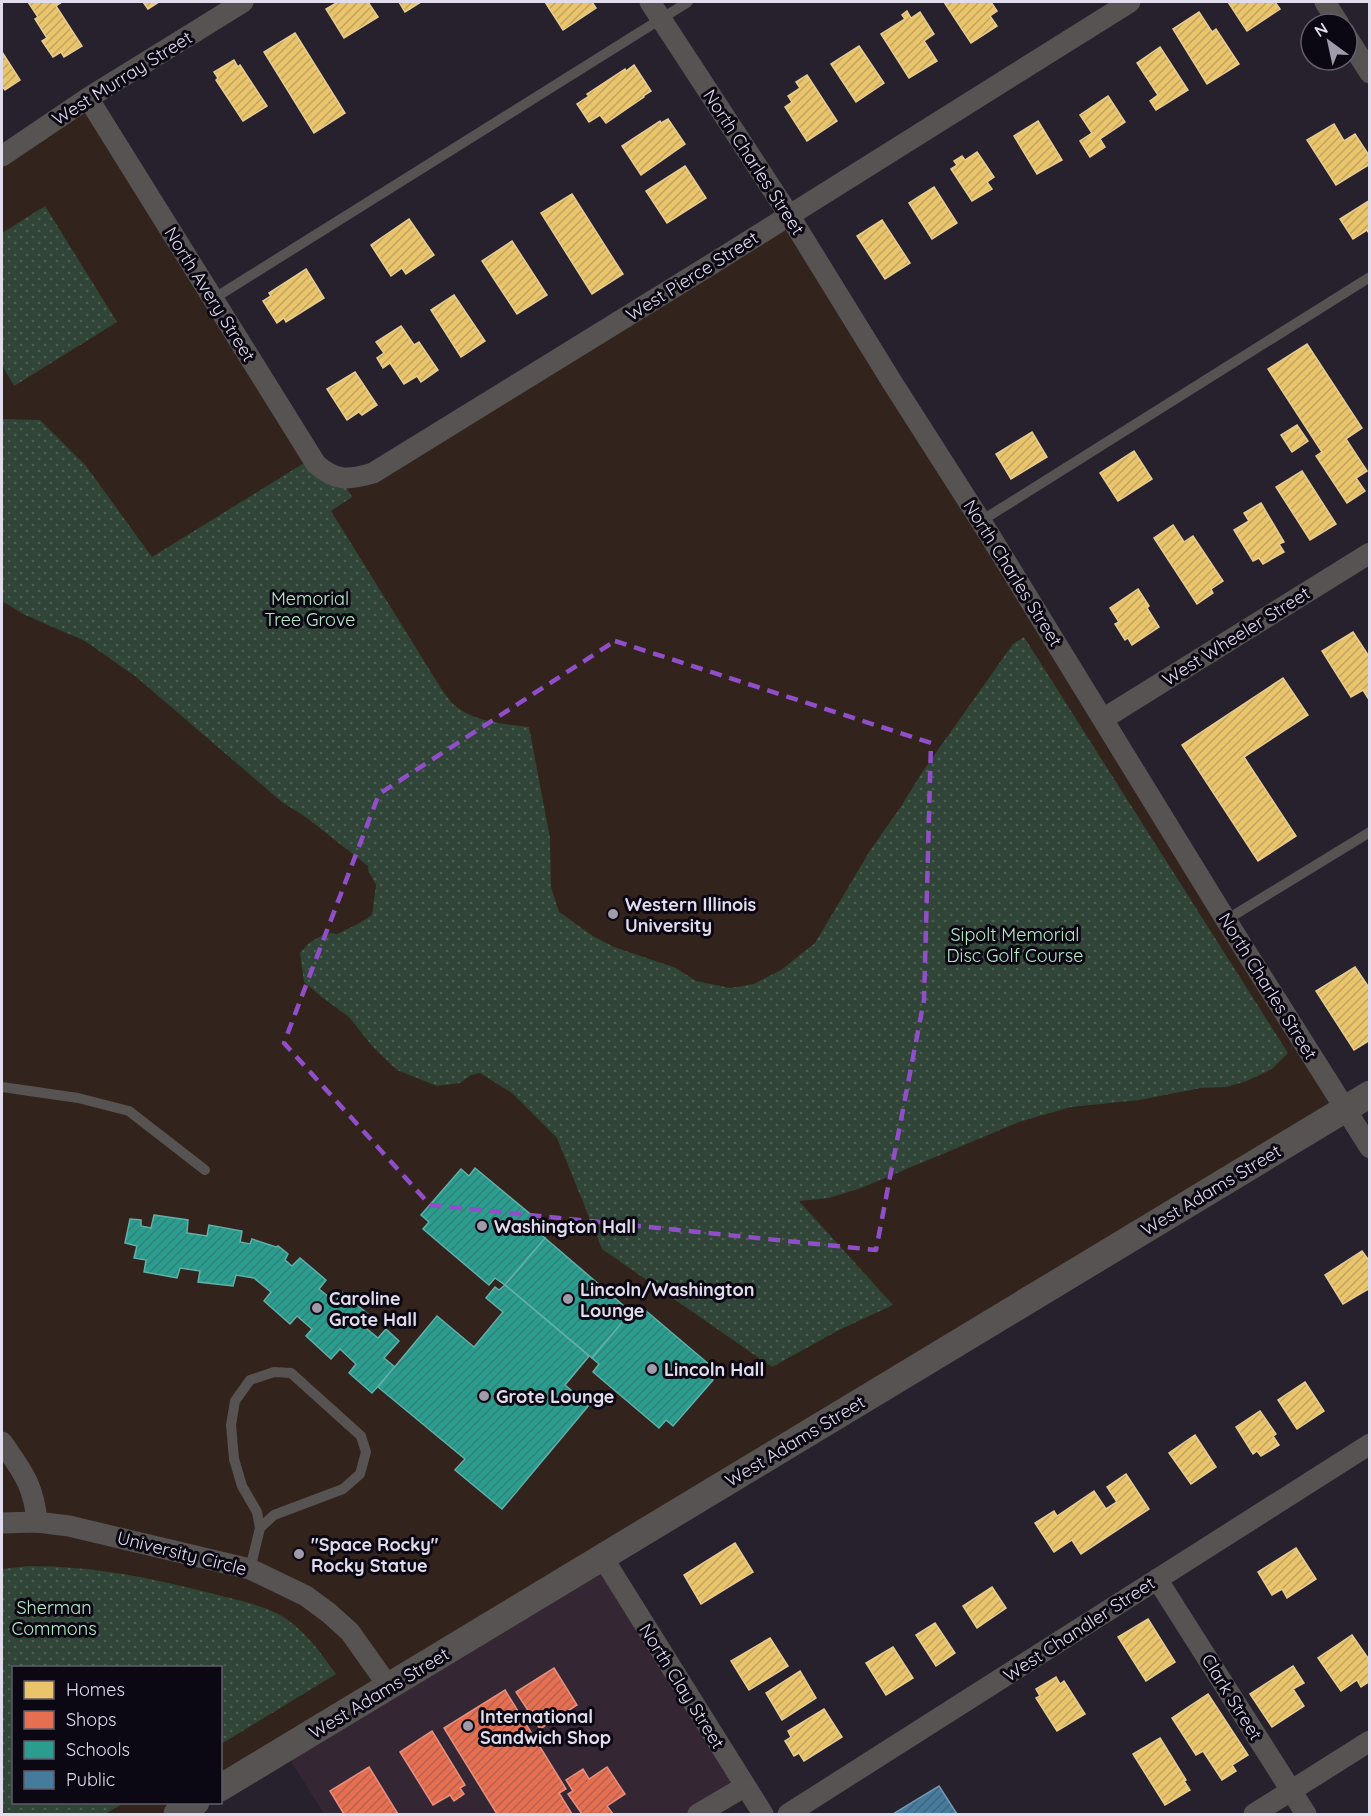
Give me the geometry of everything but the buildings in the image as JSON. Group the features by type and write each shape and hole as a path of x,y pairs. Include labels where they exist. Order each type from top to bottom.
{"street":[{"name":"West Murray Street","path":"2,156 88,98 243,2"},
{"name":"West Pierce Street","path":"341,479 373,474 1130,2"},
{"name":"North Charles Street","path":"656,10 789,215 981,521 1226,920 1370,1148"},
{"path":"1359,56 1370,73"},
{"name":"North Avery Street","path":"88,98 316,464 323,471 341,479"},
{"name":"West Wheeler Street","path":"1103,719 1370,554"},
{"name":"West Adams Street","path":"222,1787 1370,1094"},
{"path":"2,1442 28,1480 35,1500 37,1522"},
{"name":"West Chandler Street","path":"788,1815 1370,1444"},
{"name":"University Circle","path":"2,1523 37,1522 69,1526 250,1569 306,1596 329,1613 350,1632 389,1687"},
{"name":"North Clay Street","path":"603,1558 763,1815"},
{"name":"Clark Street","path":"1157,1579 1306,1815"},
{"path":"1254,1815 1370,1742"},
{"path":"698,1815 744,1787"},
{"path":"177,1815 194,1804"}],"lane":[{"path":"213,298 656,10 688,2"},
{"path":"981,521 1370,277"},
{"path":"1226,920 1370,832"},
{"path":"2,1087 78,1098 129,1111 205,1170"},
{"path":"250,1569 260,1528 257,1512 242,1486 234,1459 231,1425 235,1401 250,1380 274,1372 291,1373 361,1436 366,1452 360,1474 343,1489 274,1515 260,1528"}],"highlighted area":[{"path":"615,641 931,743 924,1000 876,1250 430,1205 284,1043 379,794"}],"shaded area":[{"name":"Western Illinois University","path":"88,98 316,464 352,479 789,215 1345,1108 222,1787 222,1666 12,1666 12,1804 195,1804 177,1814 2,1814 2,156"},
{"path":"603,1558 744,1787 698,1814 324,1814 284,1750"}],"green space":[{"path":"45,206 117,322 14,386 2,365 2,233"},
{"name":"Sipolt Memorial Disc Golf Course","path":"2,419 40,420 86,466 152,557 312,458 341,479 352,497 331,511 442,690 454,705 480,719 529,727 550,838 551,887 559,912 593,936 614,947 676,968 696,981 730,988 754,984 781,970 815,943 871,849 923,771 1013,644 1024,637 1288,1053 1272,1069 1247,1081 1226,1087 1201,1088 1139,1100 1071,1107 1019,1122 861,1188 829,1198 799,1201 893,1305 839,1330 772,1367 602,1249 557,1138 512,1093 480,1073 471,1075 460,1083 437,1086 397,1070 373,1047 349,1017 304,982 300,953 309,943 326,933 337,934 372,915 376,885 368,866 307,818 282,802 135,676 85,641 25,615 2,601"},
{"name":"Sherman Commons","path":"29,1566 77,1568 123,1574 191,1588 264,1608 280,1615 297,1627 336,1674 222,1743 222,1666 12,1666 12,1804 122,1804 105,1814 2,1814 2,1569"}],"place":[{"name":"Western Illinois University","path":"613,914"},
{"name":"Washington Hall","path":"482,1226"},
{"name":"Lincoln/Washington Lounge","path":"568,1299"},
{"name":"Caroline Grote Hall","path":"317,1308"},
{"name":"Lincoln Hall","path":"652,1369"},
{"name":"Grote Lounge","path":"484,1396"},
{"name":"\"Space Rocky\" Rocky Statue","path":"299,1554"},
{"name":"International Sandwich Shop","path":"468,1726"}],"park label":[{"name":"Memorial Tree Grove","path":"310,608"}]}
